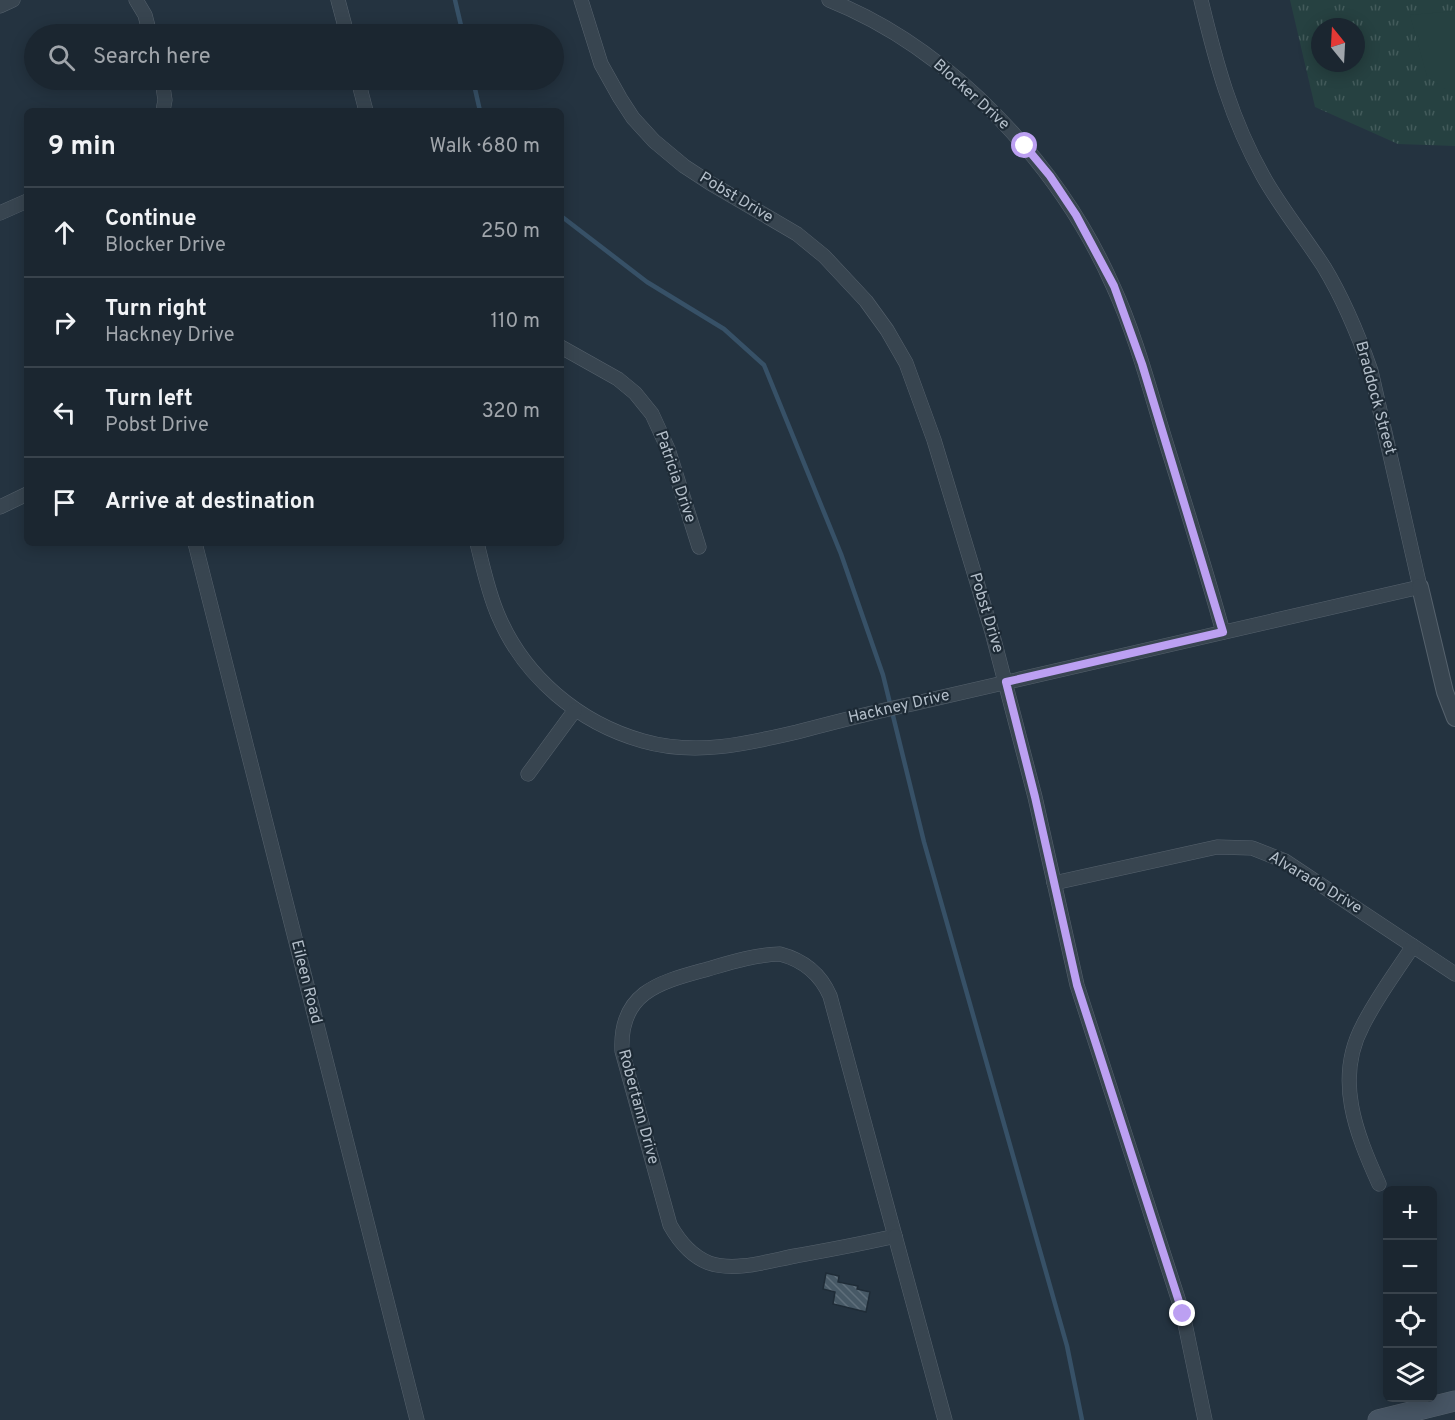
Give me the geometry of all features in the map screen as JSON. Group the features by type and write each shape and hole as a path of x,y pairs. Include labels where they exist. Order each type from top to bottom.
{"main road":[{"path":"1378,1420 1455,1401"}],"street":[{"path":"0,6 13,0"},
{"path":"136,0 147,24"},
{"path":"338,0 344,24"},
{"name":"Pobst Drive","path":"581,0 602,64 633,118 654,141 684,166 797,234 824,256 866,301 887,330 906,363 1006,682 1077,985 1183,1314 1205,1420"},
{"name":"Blocker Drive","path":"829,0 905,40 983,102 1050,176 1076,215 1099,255 1125,314 1223,632"},
{"name":"Braddock Street","path":"1201,0 1220,78 1246,143 1264,178 1345,304 1371,371 1445,692 1455,718"},
{"path":"164,90 164,108"},
{"path":"361,90 365,108"},
{"path":"0,213 24,202"},
{"name":"Patricia Drive","path":"564,349 618,379 635,393 652,414 668,449 699,547"},
{"path":"0,507 24,495"},
{"name":"Eileen Road","path":"196,546 417,1420"},
{"name":"Hackney Drive","path":"478,546 498,616 511,640 543,681 575,710 592,721 635,739 672,747 697,748 747,744 904,705 1420,587"},
{"path":"528,774 575,710"},
{"name":"Alvarado Drive","path":"1054,883 1217,847 1251,848 1285,861 1455,974"},
{"path":"1379,1184 1352,1113 1349,1073 1352,1053 1363,1024 1413,946"},
{"name":"Robertann Drive","path":"895,1236 732,1266 707,1262 685,1247 670,1225 622,1051 623,1026 635,1001 647,990 662,982 744,958 780,954 799,961 819,977 830,996 945,1420"}],"green space":[{"path":"1290,0 1455,0 1455,146 1398,144 1315,107"},
{"path":"1455,11 1455,96 1427,76 1410,15"}],"building":[{"path":"826,1273 839,1276 838,1282 858,1286 857,1289 870,1292 866,1312 833,1304 835,1292 823,1289"}],"waterway":[{"path":"455,0 461,24"},
{"path":"475,90 479,108"},
{"path":"564,218 647,282 724,329 764,365 841,554 883,675 924,842 1067,1346 1082,1420"}],"route":[{"path":"1025,146 1050,176 1076,215 1114,286 1142,364 1223,632 1006,682 1035,797 1077,985 1183,1314"}]}
